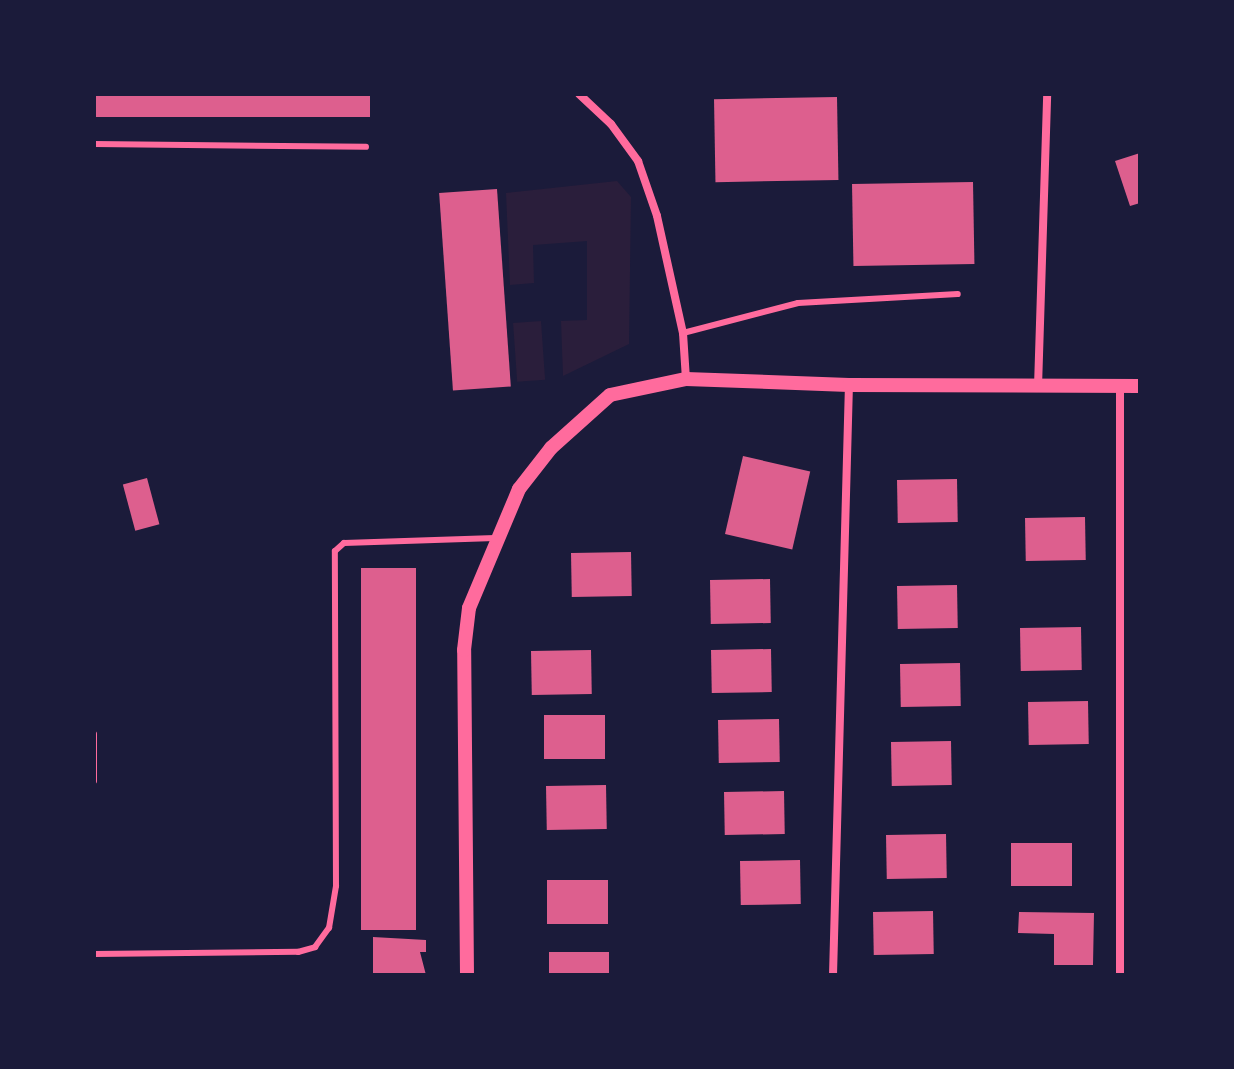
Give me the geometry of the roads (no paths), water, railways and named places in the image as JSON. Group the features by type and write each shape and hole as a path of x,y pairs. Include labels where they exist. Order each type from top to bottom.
{"street":[{"path":"579,94 611,124 638,161 657,216 683,333 686,379"},
{"path":"1038,387 1047,94"},
{"path":"467,975 464,650 469,608 495,538 519,489 551,448 610,395 686,379 849,385 1140,386"},
{"path":"833,975 849,385"},
{"path":"1120,386 1120,975"}],"lane":[{"path":"94,144 366,147"},
{"path":"683,333 798,303 958,294"},
{"path":"94,954 298,952 315,947 329,928 336,886 335,551 344,543 495,538"},
{"path":"94,734 94,781"}]}
